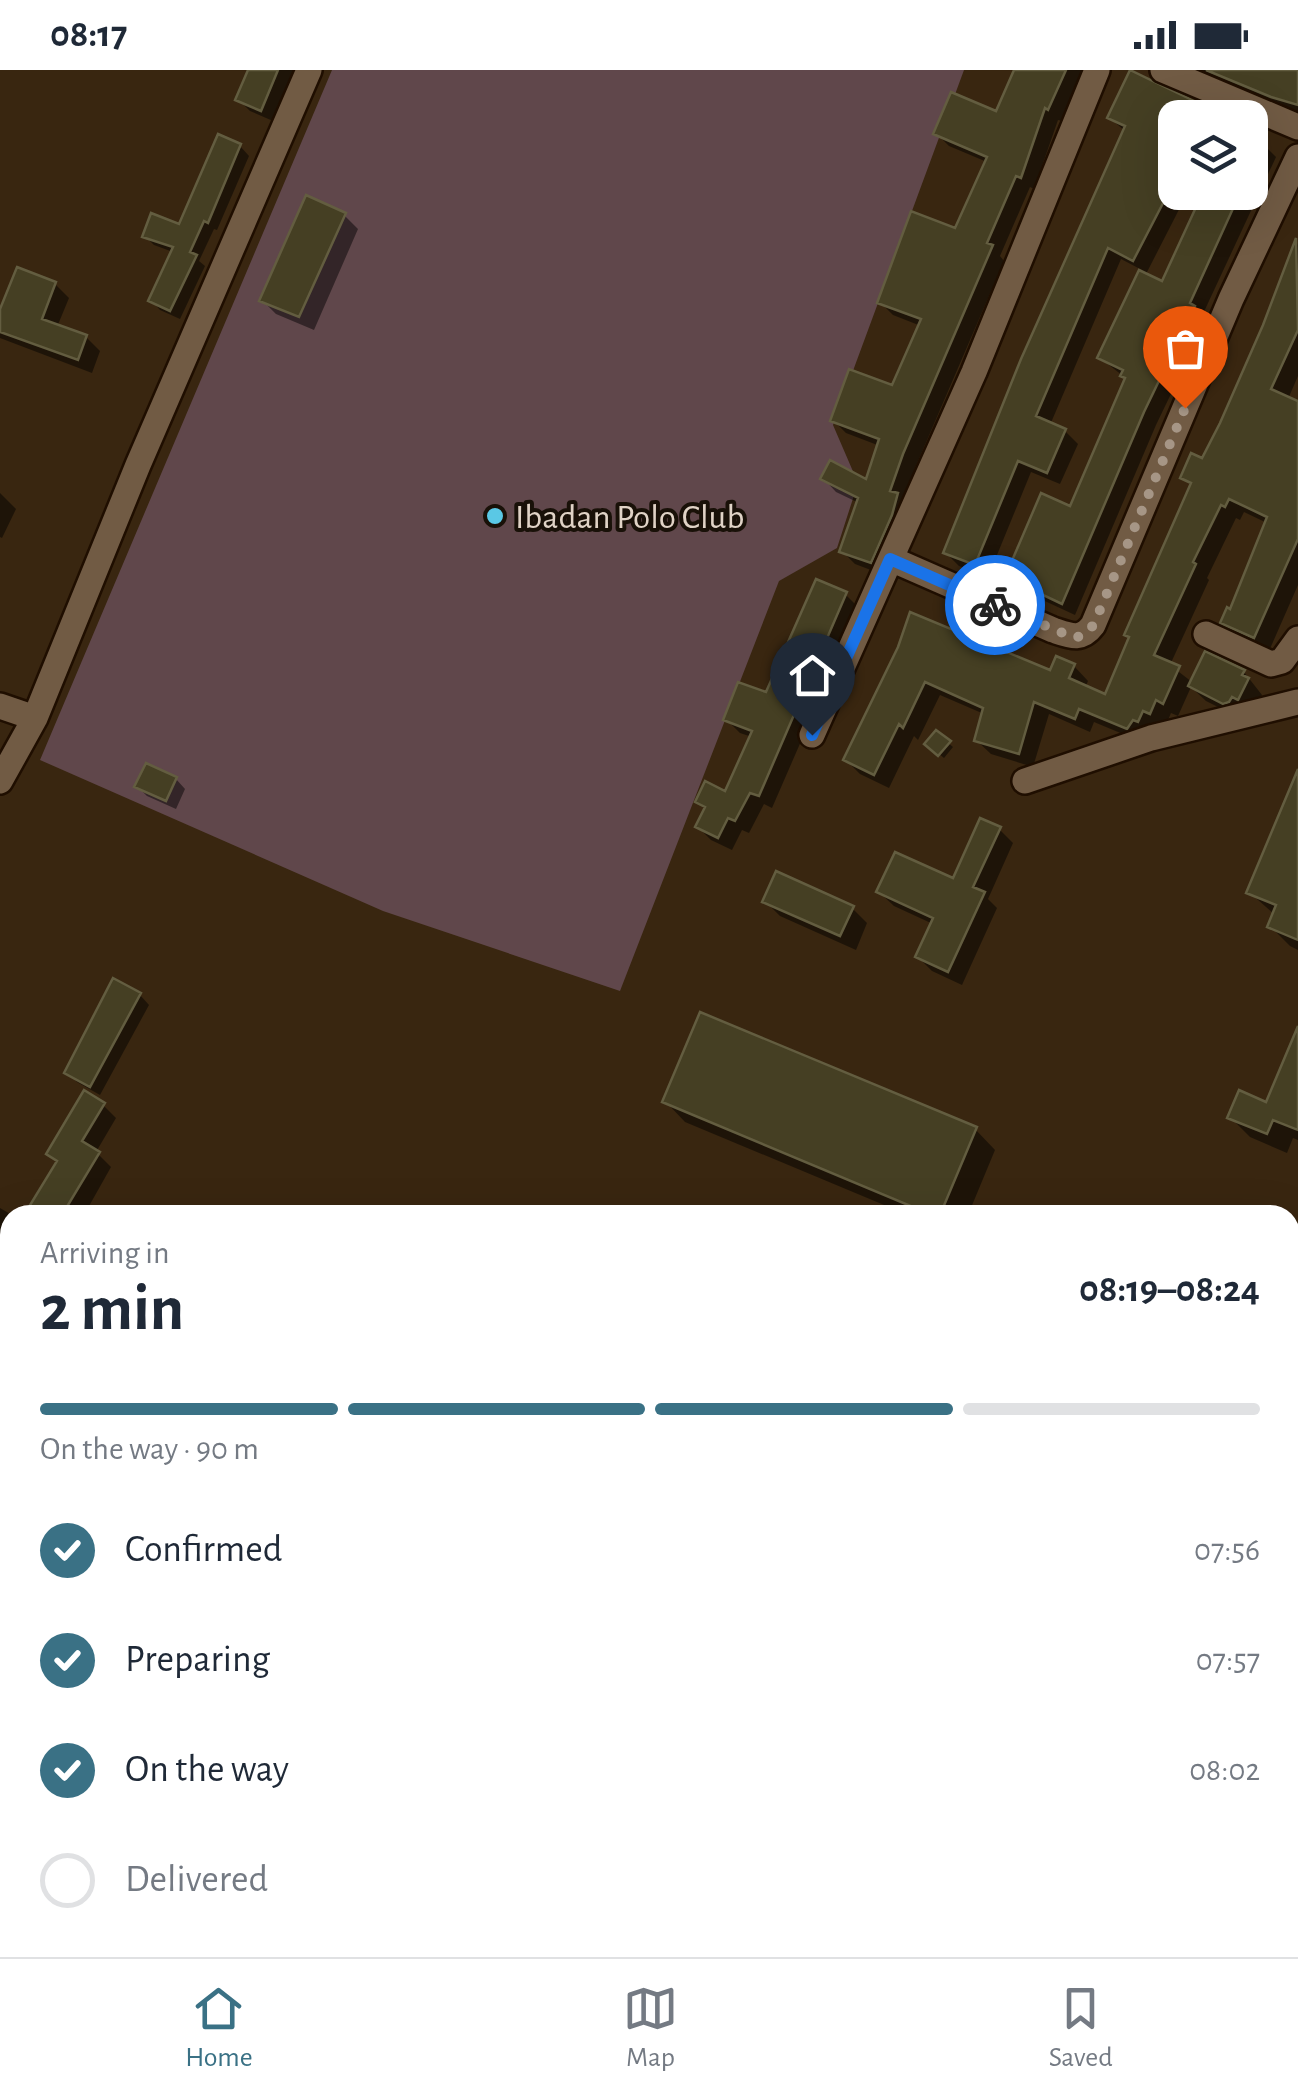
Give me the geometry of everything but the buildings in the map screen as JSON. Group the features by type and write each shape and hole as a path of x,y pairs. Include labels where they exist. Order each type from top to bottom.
{"street":[{"path":"0,781 35,718 138,465 310,70"},
{"path":"812,735 974,372 1097,70"},
{"path":"1163,70 1298,127"},
{"path":"890,559 1053,630 1075,638 1086,634 1094,624 1231,299 1298,157"},
{"path":"1206,634 1271,664 1282,661 1298,639"},
{"path":"1026,782 1152,738 1298,702"},
{"path":"0,706 35,718"}],"shaded area":[{"name":"Ibadan Polo Club","path":"332,70 964,70 833,425 858,483 837,548 779,581 620,991 383,911 40,760"}],"way so far":[{"path":"995,605 1075,638 1086,634 1094,624 1185,408"}],"place":[{"name":"Ibadan Polo Club","path":"495,516"}],"route":[{"path":"812,735 890,559 995,605"}]}
